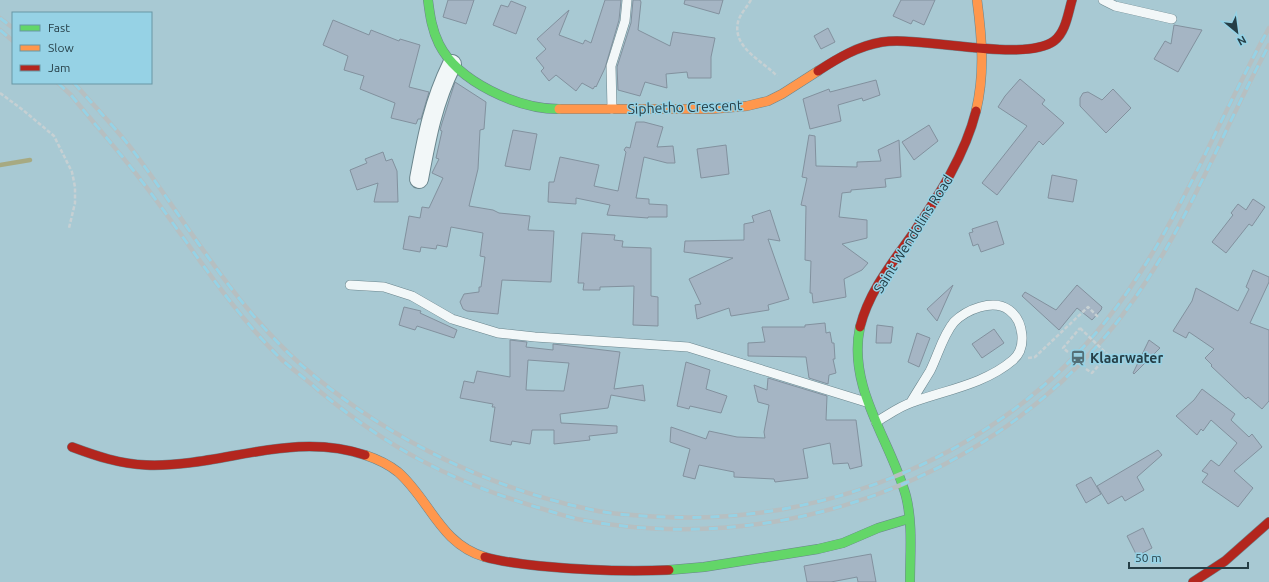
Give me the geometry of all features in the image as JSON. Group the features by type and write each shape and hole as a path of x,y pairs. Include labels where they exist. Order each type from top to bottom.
{"street":[{"name":"Siphetho Crescent","path":"428,0 428,11 433,29 443,52 452,64 481,86 503,97 531,106 555,109 737,108 767,101 783,94 850,53 882,42 950,44 983,49 1036,47 1054,41 1064,29 1072,0"},
{"name":"Saint Wendolins Road","path":"910,582 906,498 861,384 859,335 865,312 895,257 937,198 964,145 975,119 981,92 983,49 977,0"},
{"path":"419,179 431,117 439,90 452,64"},
{"path":"72,446 103,458 148,465 292,445 321,445 342,448 365,455 398,472 411,486 439,527 465,549 477,555 500,561 547,567 585,570 686,569 830,546 843,543 878,528 908,519"},
{"path":"1193,582 1225,561 1269,522"}],"lane":[{"path":"612,109 611,66 625,21 627,0"},
{"path":"1104,0 1115,6 1172,19"},
{"path":"350,285 384,287 412,296 452,318 498,333 542,338 688,346 868,402"},
{"path":"876,422 911,402 955,389 988,376 1014,360 1022,349 1022,334 1018,321 1009,309 993,305 969,310 954,323 911,402"}],"path":[{"path":"751,0 738,21 738,30 742,44 750,53 777,76 783,94"},
{"path":"0,93 54,136 72,172 75,187 76,203 69,228"},
{"path":"1014,360 1035,357 1088,307 1099,318"},
{"path":"1068,352 1063,348 1080,328 1108,355 1092,373 1086,369"}],"building":[{"path":"448,0 474,0 466,24 443,17"},
{"path":"605,0 621,0 619,20 605,68 596,87 595,86 593,89 582,83 576,91 556,75 549,81 541,71 544,68 536,58 546,49 537,39 569,10 559,35 583,44 585,40 591,43"},
{"path":"633,0 640,0 641,2 638,30 670,46 673,32 715,38 711,57 711,78 688,78 687,72 666,74 667,88 645,82 640,96 618,90 617,67 631,23"},
{"path":"685,0 723,0 719,14 684,4"},
{"path":"901,0 935,0 924,25 913,20 911,24 893,16"},
{"path":"511,1 526,7 516,34 493,25 501,5 508,7"},
{"path":"333,20 369,35 371,30 399,41 400,39 420,45 409,87 429,92 421,119 418,119 416,124 391,118 395,103 360,89 364,76 344,70 348,56 323,45"},
{"path":"1174,25 1202,30 1178,72 1154,59 1165,41 1171,44"},
{"path":"828,28 835,42 821,49 814,36"},
{"path":"1020,79 1045,100 1042,104 1064,123 1043,145 1039,141 997,195 982,183 1027,126 998,107 1005,96"},
{"path":"876,80 880,95 863,101 862,98 838,105 841,121 810,129 803,99 829,89 830,92"},
{"path":"455,82 486,102 484,129 480,130 478,169 469,206 493,210 499,213 530,216 528,230 554,231 551,282 502,280 498,314 467,311 463,309 460,302 464,294 479,292 479,287 481,287 485,257 480,256 483,233 451,227 447,247 437,245 436,249 421,247 420,252 403,249 409,216 420,218 422,207 429,208 443,178 432,173 439,159 436,158 442,131 440,130"},
{"path":"1113,89 1131,108 1106,133 1080,106 1080,98 1083,93 1088,92 1102,100"},
{"path":"636,122 644,122 663,127 657,147 673,146 675,163 667,163 644,157 636,198 649,199 649,204 667,205 667,217 648,218 607,215 610,205 576,198 576,204 548,202 549,182 554,182 560,157 599,165 594,186 618,191 626,152 624,150 626,147 630,148"},
{"path":"929,125 938,141 914,160 902,142"},
{"path":"513,130 537,134 530,170 505,166"},
{"path":"809,135 815,136 816,166 857,167 857,162 881,161 878,150 899,140 901,177 885,179 886,187 851,190 851,192 842,193 839,217 867,220 867,238 842,244 868,263 862,270 844,279 846,297 813,303 812,293 810,293 811,261 805,260 806,206 801,205 807,178 802,177"},
{"path":"726,145 729,174 701,178 697,149"},
{"path":"383,152 386,161 392,159 397,171 398,202 374,202 378,183 357,190 350,170 367,163 365,159"},
{"path":"1052,175 1077,180 1073,202 1048,198"},
{"path":"1253,199 1265,207 1252,226 1249,224 1226,253 1212,242 1233,215 1231,213 1238,204 1246,210"},
{"path":"770,210 780,241 768,239 789,299 768,305 769,310 731,316 729,308 697,319 695,305 701,304 689,279 733,258 684,252 685,241 744,240 744,224 754,222 752,216"},
{"path":"997,221 1004,244 981,252 978,244 973,246 969,233 973,232 972,229"},
{"path":"582,233 615,235 614,240 623,241 622,247 651,248 651,296 658,297 658,326 633,325 634,286 600,287 600,290 583,290 584,283 578,283"},
{"path":"1253,270 1269,277 1269,282 1250,323 1269,330 1269,401 1262,409 1248,397 1246,399 1211,366 1212,365 1205,358 1214,349 1189,332 1186,338 1173,331 1192,301 1196,288 1238,311 1249,289 1246,287"},
{"path":"953,285 937,321 927,309"},
{"path":"1077,285 1102,307 1101,310 1092,320 1077,308 1059,330 1022,296 1025,292 1056,310"},
{"path":"404,307 421,311 420,313 457,330 454,338 417,326 415,330 399,325"},
{"path":"825,323 826,333 830,332 832,343 834,343 835,359 833,359 836,373 829,375 828,384 809,378 806,357 748,356 748,343 765,342 762,327 805,327 805,325"},
{"path":"877,325 893,327 891,343 876,343"},
{"path":"994,329 1004,343 982,358 972,344"},
{"path":"917,333 930,338 919,367 908,362"},
{"path":"510,340 527,342 526,347 553,350 553,344 620,352 614,389 643,385 645,401 611,395 608,408 560,414 561,423 617,426 617,433 589,436 590,440 554,444 554,430 532,430 530,444 512,441 511,445 490,441 495,407 492,407 493,404 460,398 464,381 474,383 477,371 510,377","holes":["528,360 569,363 564,391 526,390"]},
{"path":"1149,340 1160,348 1134,374 1133,373"},
{"path":"686,362 710,370 706,389 727,396 721,413 690,406 689,409 677,406"},
{"path":"768,378 827,396 826,420 856,420 862,466 850,469 848,463 833,464 830,443 803,449 808,478 775,482 774,479 734,477 734,472 699,465 695,479 683,476 690,449 670,442 671,427 706,439 709,431 737,437 765,438 764,432 769,405 758,402 754,385 767,390"},
{"path":"1202,389 1235,414 1231,420 1249,437 1252,434 1262,447 1234,471 1253,488 1238,507 1202,482 1208,474 1202,471 1211,460 1219,466 1237,443 1211,420 1203,431 1201,429 1197,435 1176,416 1194,400"},
{"path":"1158,450 1162,455 1137,477 1144,490 1125,501 1122,496 1108,504 1097,486"},
{"path":"1091,477 1101,494 1086,503 1076,485"},
{"path":"1143,528 1152,548 1137,556 1127,536"},
{"path":"871,554 876,582 858,582 857,577 831,582 807,582 804,566"}],"waterway":[{"path":"0,165 30,160"}],"railway":[{"path":"0,18 12,27"},
{"path":"75,84 130,146 218,271 262,326 313,375 376,421 445,459 517,489 555,501 602,512 629,515 665,517 727,516 789,508 849,493 908,471 963,443 1015,409 1062,368 1105,322 1130,288 1153,252 1174,216 1269,28"},
{"path":"0,30 12,40"},
{"path":"59,84 71,95 129,164 244,319 290,367 369,429 447,474 505,497 570,517 582,520 654,529 727,528 798,517 867,498 933,470 995,434 1053,390 1104,338 1130,305 1153,270 1194,197 1269,45"}],"traffic: fast":[{"path":"428,0 432,23 439,44 448,58 460,70 491,91 508,98 543,108 559,109"},
{"path":"860,327 858,350 860,371 865,393 872,414 891,455 906,496 910,517 910,582"},
{"path":"669,570 704,567 818,549 843,543 878,528 908,519"}],"traffic: slow":[{"path":"976,111 982,69 977,0"},
{"path":"559,109 711,109 747,106 768,101 782,94 818,71"},
{"path":"365,455 382,462 398,472 419,495 446,532 470,551 485,557"}],"traffic: jam":[{"path":"818,71 856,50 882,42 922,42 972,48 1020,50 1039,47 1054,41 1061,33 1064,28 1072,0"},
{"path":"860,327 869,301 882,277 942,189 965,143 976,111"},
{"path":"72,447 108,459 146,465 201,461 283,448 310,446 337,448 365,455"},
{"path":"1193,582 1225,561 1269,522"},
{"path":"485,557 519,564 572,569 620,571 669,570"}],"place":[{"name":"Klaarwater","path":"1078,358"}]}
